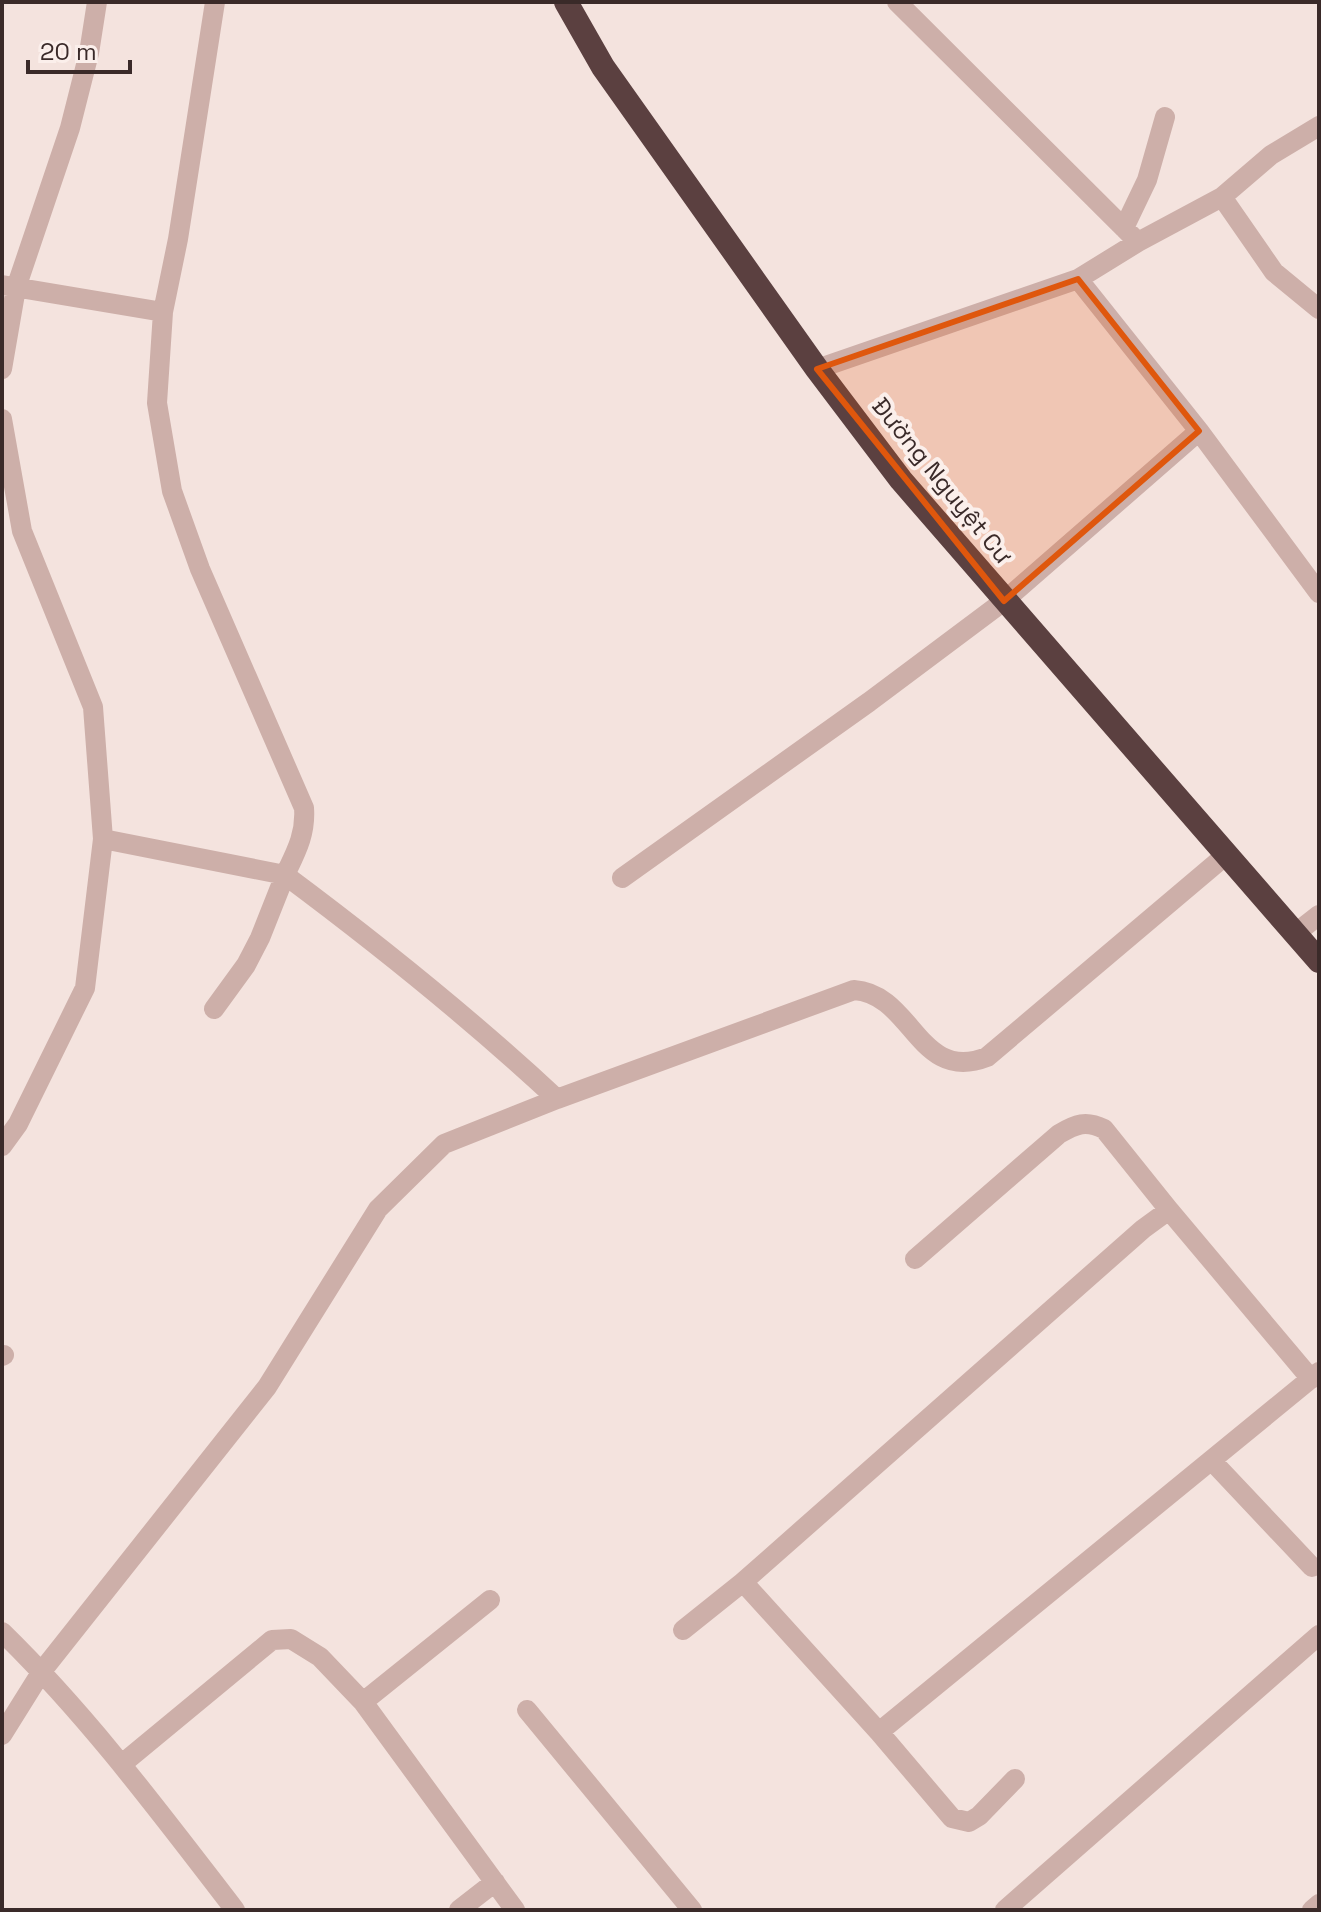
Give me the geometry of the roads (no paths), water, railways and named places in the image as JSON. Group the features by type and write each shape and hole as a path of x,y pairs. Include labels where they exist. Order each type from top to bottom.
{"highway":[{"name":"Đường Nguyệt Cư","path":"566,2 603,67 817,369 901,480 1319,961"}],"street":[{"path":"2,369 9,286 70,128 89,53 97,2"},
{"path":"214,1009 246,965 302,841 305,824 304,808 200,569 172,491 157,403 163,312 178,239 215,2"},
{"path":"897,2 1131,235"},
{"path":"1131,235 1165,117"},
{"path":"817,369 1078,279 1131,235 1222,197 1271,155 1319,126"},
{"path":"1222,197 1274,272 1319,309"},
{"path":"1078,279 1199,431 1319,593"},
{"path":"9,286 163,312"},
{"path":"2,419 22,531 93,707 103,839 85,988 18,1124 2,1146"},
{"path":"622,878 869,702 1004,601 1199,431"},
{"path":"103,839 285,875 345,920 511,1057 557,1099"},
{"path":"2,1735 42,1671 267,1387 378,1209 444,1144 854,990 869,992 888,1003 930,1051 958,1062 974,1062 987,1057 1226,855"},
{"path":"1296,933 1319,915"},
{"path":"879,1732 1315,1376 1169,1210 1104,1129 1092,1123 1077,1124 1059,1134 915,1259"},
{"path":"683,1630 743,1582 1143,1229 1169,1210"},
{"path":"1212,1461 1312,1567"},
{"path":"743,1582 952,1818 969,1822 1015,1779"},
{"path":"363,1702 490,1600"},
{"path":"2,1632 42,1671 122,1764 235,1910"},
{"path":"1005,1910 1319,1635"},
{"path":"122,1764 272,1640 291,1639 320,1657 363,1702 515,1910"},
{"path":"527,1710 692,1910"},
{"path":"459,1910 495,1882"},
{"path":"1312,1910 1319,1904"}]}
